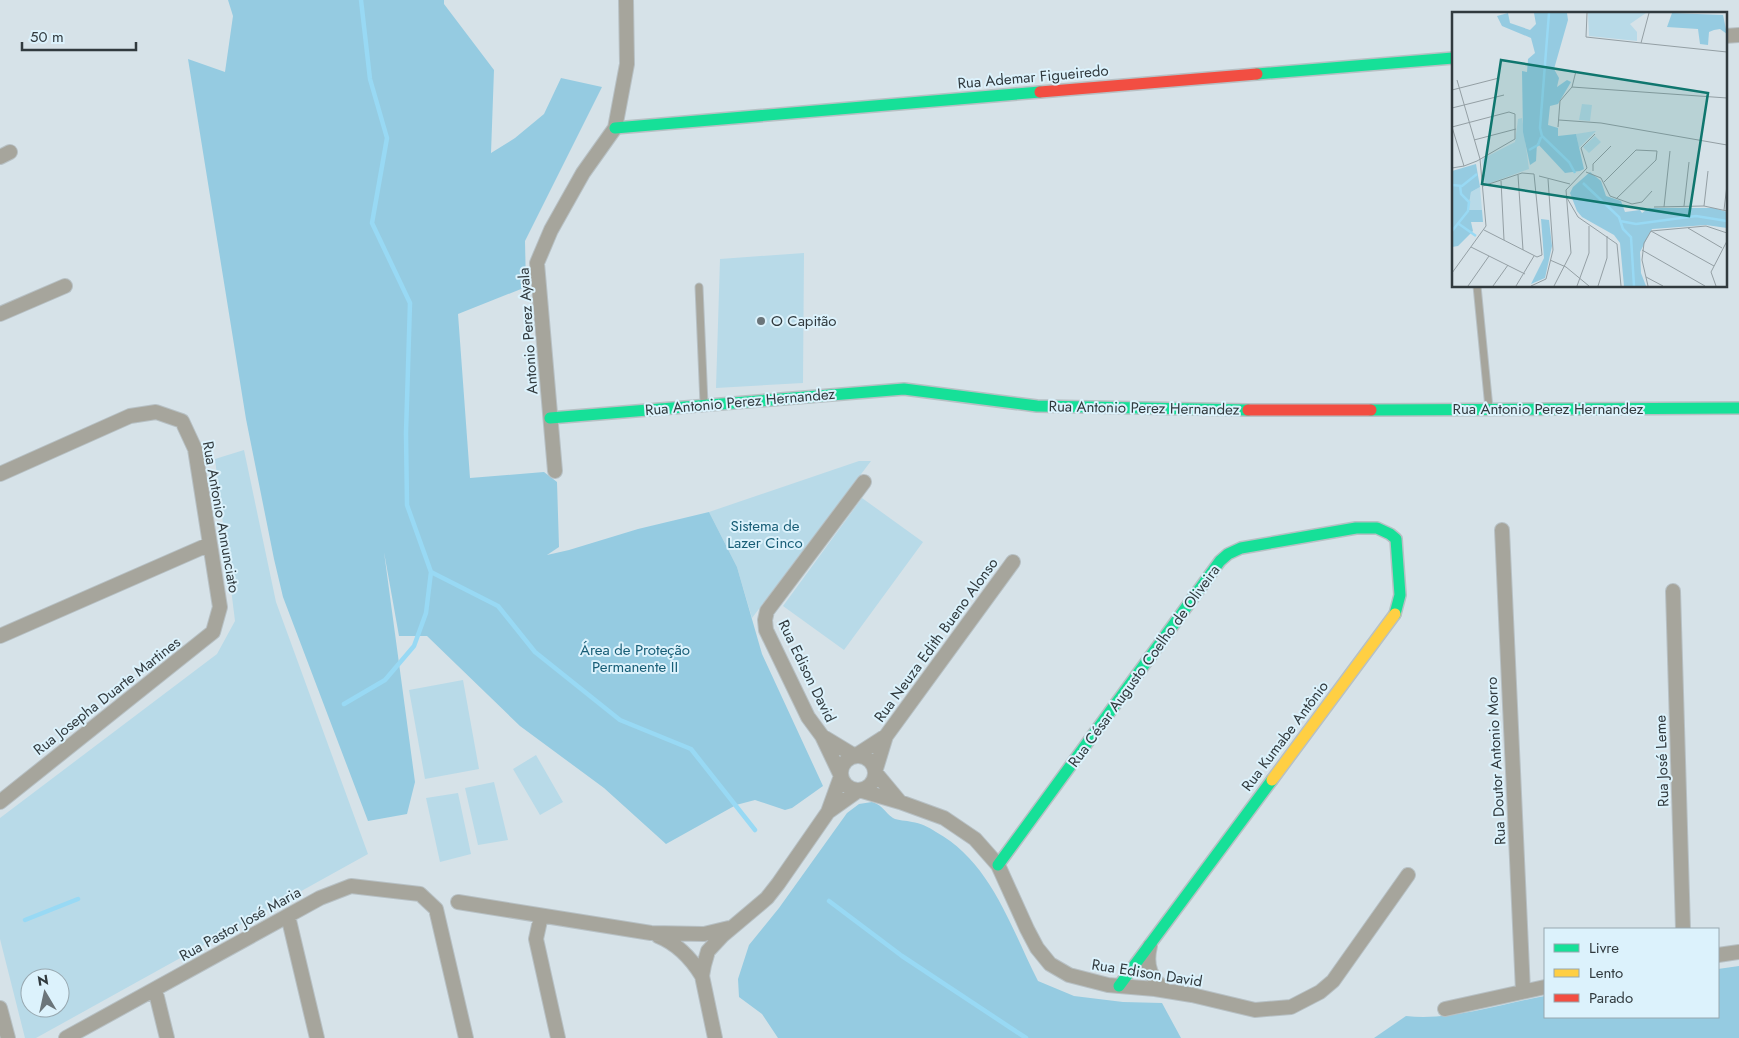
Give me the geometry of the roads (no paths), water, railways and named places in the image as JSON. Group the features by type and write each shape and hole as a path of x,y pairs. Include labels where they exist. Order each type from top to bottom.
{"street":[{"name":"Antonio Perez Ayala","path":"555,471 538,263 551,230 579,182 615,128 627,64 626,0"},
{"path":"1726,36 1739,35"},
{"name":"Rua Ademar Figueiredo","path":"615,128 1452,58"},
{"path":"0,314 65,286"},
{"name":"Rua Antonio Perez Hernandez","path":"550,418 904,389 1047,406 1185,410 1739,408"},
{"name":"Rua Antonio Annunciato","path":"0,474 130,416 156,412 182,421 195,449 220,607"},
{"name":"Rua Edison David","path":"841,776 822,736 808,717 766,630 765,620 767,611 864,482"},
{"name":"Rua César Augusto Coelho de Oliveira","path":"998,864 1220,561 1228,554 1241,548 1356,528 1377,528 1390,534"},
{"name":"Rua Doutor Antonio Morro","path":"1502,530 1523,991"},
{"name":"Rua Kumabe Antônio","path":"1118,986 1394,617 1400,595 1396,539 1390,534"},
{"path":"0,636 210,544"},
{"name":"Rua Neuza Edith Bueno Alonso","path":"875,772 886,736 1013,562"},
{"name":"Rua José Leme","path":"1673,591 1683,928"},
{"name":"Rua Josepha Duarte Martines","path":"0,802 213,632 220,607"},
{"name":"Rua Edison David","path":"822,736 855,756"},
{"name":"Rua Neuza Edith Bueno Alonso","path":"855,756 886,736"},
{"path":"708,951 722,936 767,898 828,812 845,761 855,756 870,760 874,765 875,772 871,784 859,790 828,812"},
{"path":"875,772 900,802"},
{"path":"841,776 847,786 859,790"},
{"name":"Rua Edison David","path":"859,790 944,818 975,839 998,864 1037,948 1050,964 1068,975 1118,986 1166,991 1255,1010 1290,1007 1307,1000 1333,981 1408,875"},
{"name":"Rua Pastor José Maria","path":"66,1038 320,898 350,886 420,894 436,909 466,1038"},
{"path":"458,902 651,933 699,934 723,930 737,924"},
{"path":"288,916 317,1038"},
{"path":"541,916 536,938 558,1038"},
{"path":"651,933 668,940 682,950 695,964 702,976 716,1036"},
{"path":"699,934 710,942 702,976"},
{"path":"1150,944 1148,955 1149,969 1156,982 1166,991"},
{"path":"1719,955 1739,952"},
{"path":"1445,1009 1544,987"},
{"path":"155,989 167,1038"},
{"path":"0,1008 8,1038"}],"lane":[{"path":"699,286 704,404"},
{"path":"1477,288 1489,410"}],"waterway":[{"path":"361,0 370,79 387,138 372,223 410,303 406,433 407,505 431,572 498,606 535,652 620,720 691,749 755,830"},
{"path":"344,704 385,680 414,646 426,613 431,572"},
{"path":"25,920 78,899"},
{"path":"829,901 902,956 1026,1038"}],"place":[{"name":"O Capitão","path":"761,321"}],"park label":[{"name":"Sistema de Lazer Cinco","path":"765,534"},
{"name":"Área de Proteção Permanente II","path":"635,658"}]}
